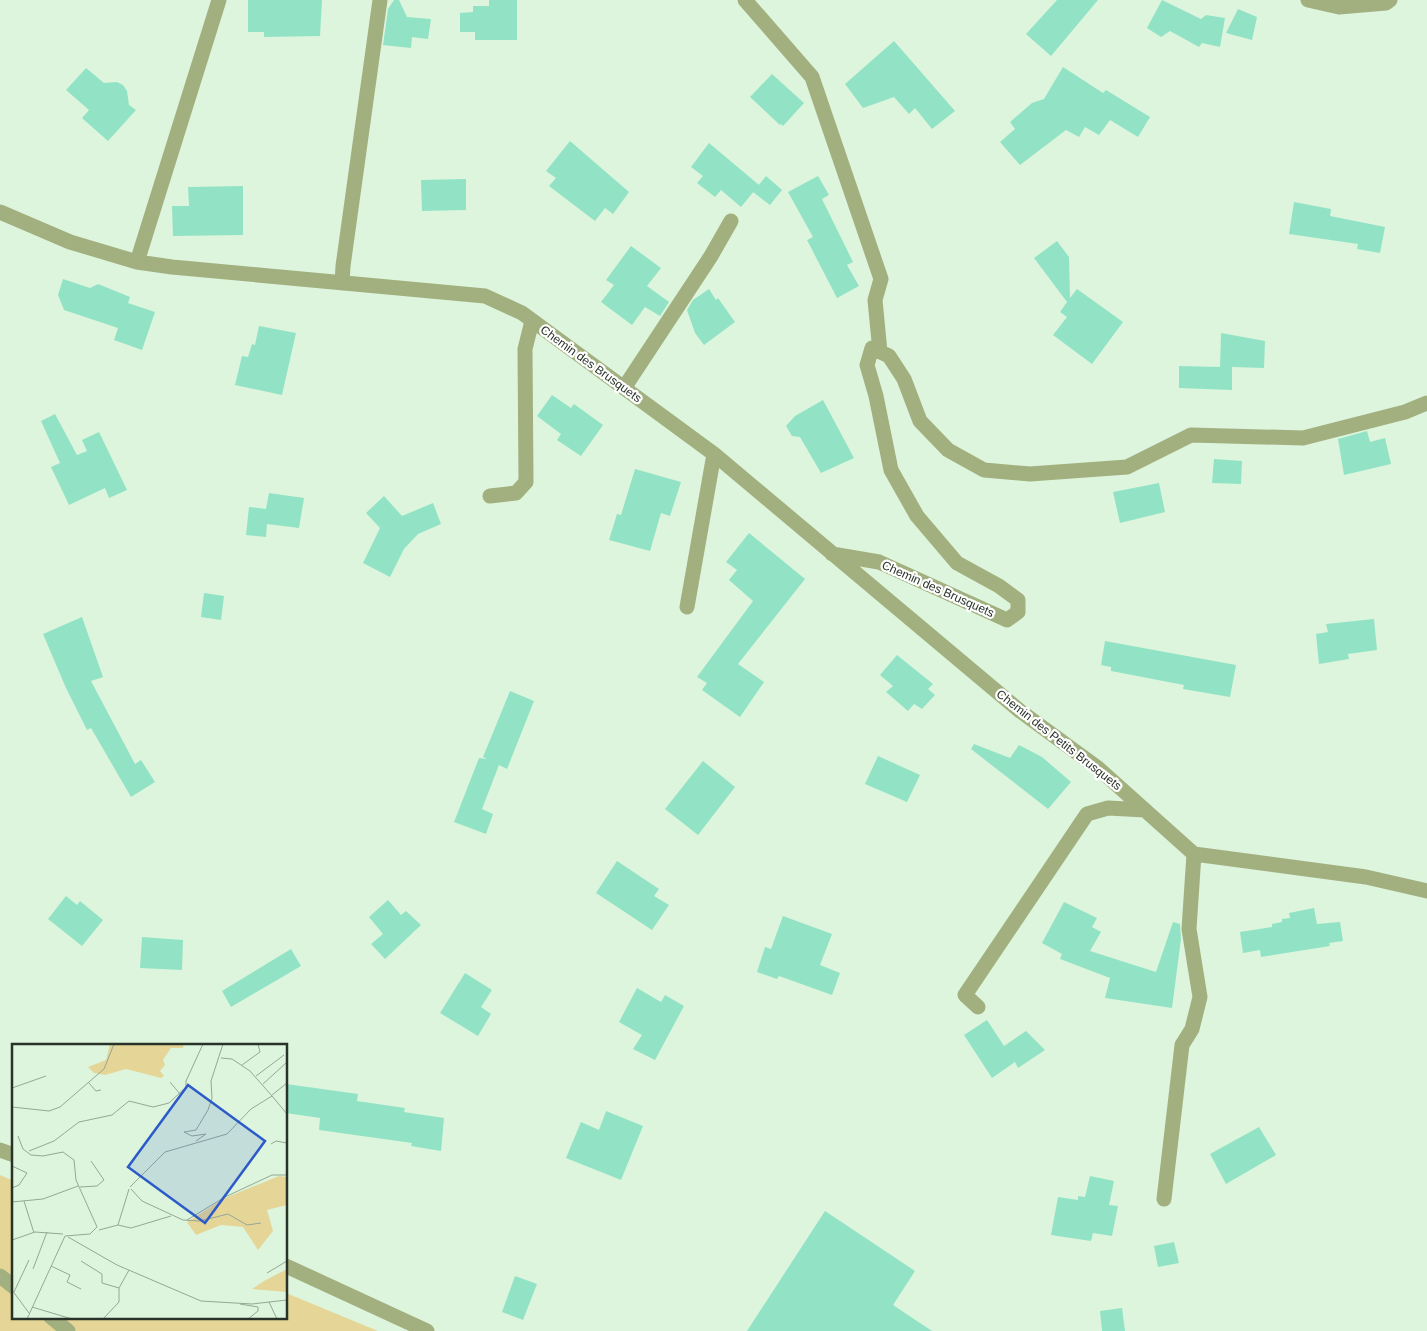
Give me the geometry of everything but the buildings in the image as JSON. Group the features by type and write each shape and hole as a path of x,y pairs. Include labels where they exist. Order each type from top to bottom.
{"street":[{"path":"137,262 219,0"},
{"path":"342,283 380,0"},
{"path":"745,0 812,77 881,279 875,300 880,352 889,356 904,379 920,421 948,450 984,470 1030,474 1126,467 1191,435 1304,438 1405,412 1427,403"},
{"path":"1308,0 1339,7 1386,3 1390,0"},
{"name":"Chemin des Brusquets","path":"0,212 70,242 137,262 181,268 485,296 522,313 714,454 832,554 879,562 1007,620 1018,612 1018,600 999,586 956,563 917,516 891,470 876,396 866,365 872,348 880,352"},
{"path":"624,388 711,256 730,221"},
{"path":"490,496 516,493 526,482 525,349 532,320"},
{"path":"687,607 714,454"},
{"name":"Chemin des Petits Brusquets","path":"832,554 1020,711 1098,768 1194,854"},
{"path":"978,1008 965,995 1087,814 1108,808 1145,810"},
{"path":"1164,1199 1182,1045 1192,1029 1200,997 1189,929 1194,854 1366,877 1427,891"},
{"path":"0,1150 12,1154"},
{"path":"288,1267 427,1331"},
{"path":"0,1276 12,1285"},
{"path":"52,1318 68,1331"}],"shaded area":[{"path":"0,1175 12,1180 12,1318 288,1318 288,1294 378,1331 0,1331"}]}
